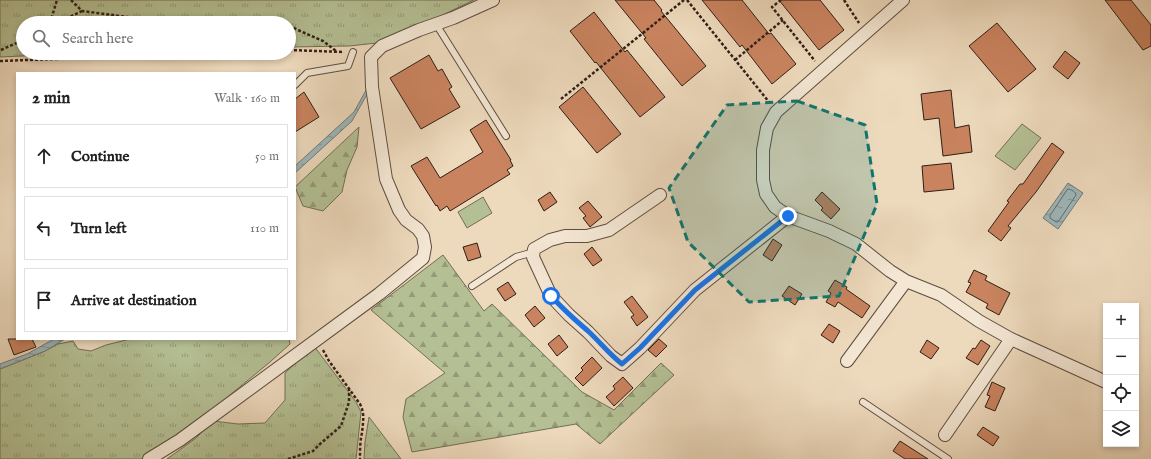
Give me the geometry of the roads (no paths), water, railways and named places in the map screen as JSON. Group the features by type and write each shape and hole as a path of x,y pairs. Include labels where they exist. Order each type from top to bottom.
{"street":[{"path":"150,459 180,440 379,294 423,258 425,247 424,236 418,228 406,220 399,210 386,179 372,87 371,58 382,46 453,18 493,0"},
{"path":"903,0 776,112 767,128 763,150 763,180 766,194 775,207 788,216 829,231 856,244 890,271 906,281 942,295 978,321 1103,381"},
{"path":"660,194 609,230 587,236 565,236 550,240 534,249 533,257 551,296 611,356 622,364 640,348 695,290 788,216"},
{"path":"847,361 906,281"},
{"path":"945,435 1011,338"}],"lane":[{"path":"436,24 506,136"},
{"path":"296,84 307,73 348,66 353,52"},
{"path":"472,286 516,257 534,252"},
{"path":"863,402 948,459"}],"water":[{"path":"370,83 370,89 352,121 296,172 296,165 354,112"},
{"path":"1068,183 1083,193 1058,229 1043,218"},
{"path":"52,340 63,340 45,351 0,369 0,364 27,354"}]}
